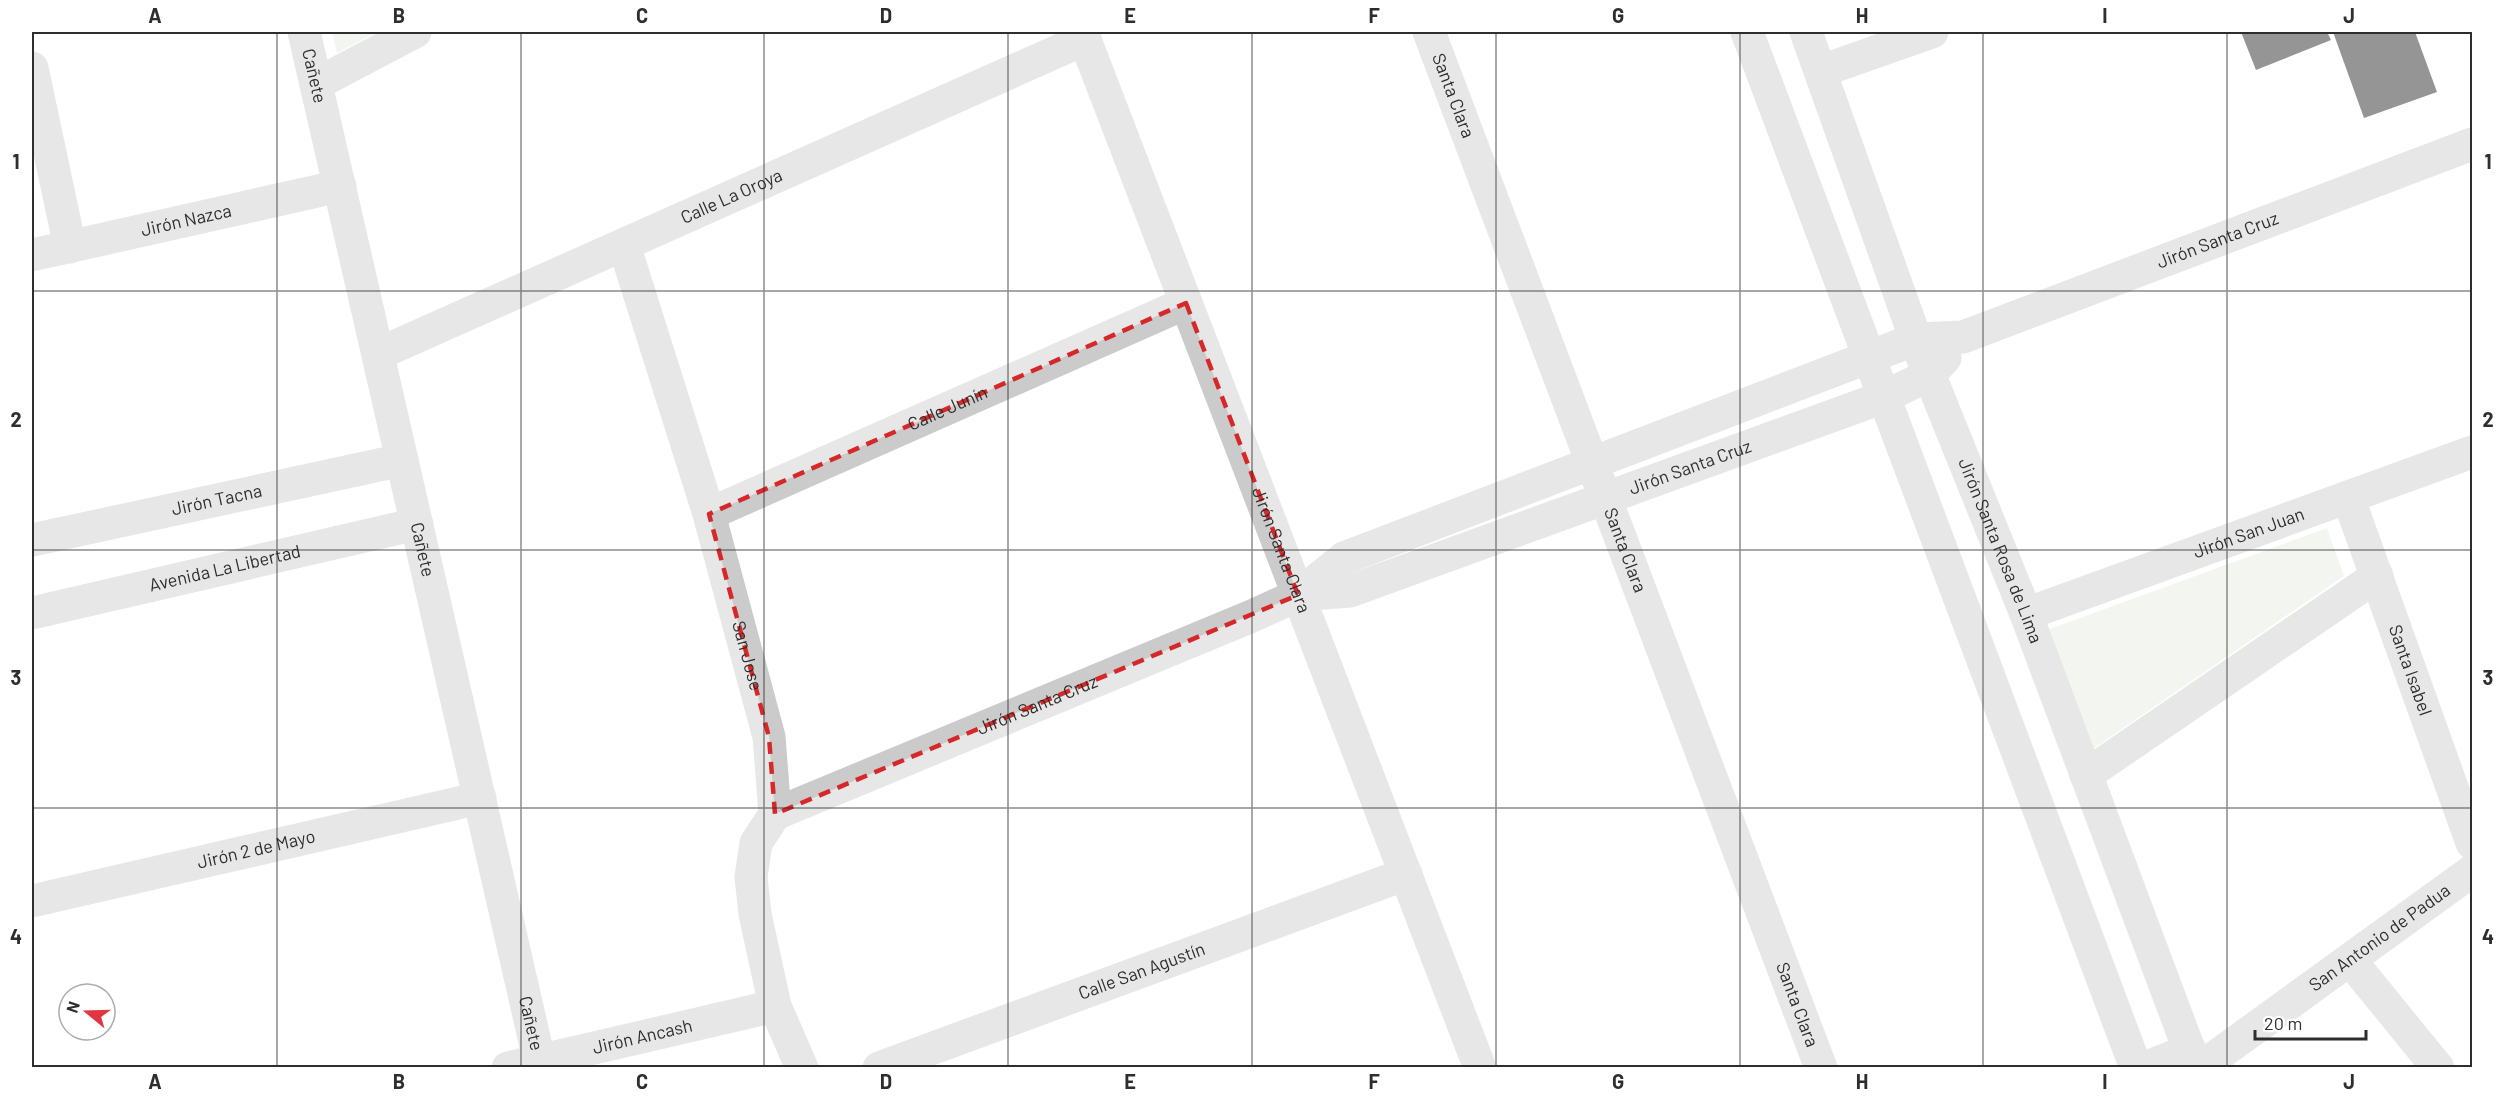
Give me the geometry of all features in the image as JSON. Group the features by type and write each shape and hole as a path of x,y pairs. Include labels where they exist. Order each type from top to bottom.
{"street":[{"name":"Cañete","path":"304,32 541,1064"},
{"path":"316,84 415,32"},
{"name":"Santa Clara","path":"1429,32 1821,1068"},
{"path":"1747,32 2136,1068"},
{"name":"Jirón Santa Rosa de Lima","path":"1806,32 1929,375 2026,615 2195,1062"},
{"path":"1821,71 1932,32"},
{"name":"Calle La Oroya","path":"378,354 624,245 1083,35"},
{"name":"Jirón Santa Clara","path":"1083,35 1480,1068"},
{"path":"32,68 70,247"},
{"name":"Jirón Santa Cruz","path":"775,814 1252,616 1298,595 1344,558 1916,339 1963,337 2472,144"},
{"name":"Jirón Nazca","path":"32,255 340,186"},
{"name":"San Jose","path":"624,245 709,514 769,737 775,814"},
{"name":"Calle Junín","path":"709,514 1186,303"},
{"name":"Jirón Santa Cruz","path":"1298,595 1350,591 1884,397 1929,375 1963,337"},
{"name":"Jirón San Juan","path":"2026,615 2472,452"},
{"name":"Jirón Tacna","path":"32,540 402,460"},
{"name":"Santa Isabel","path":"2348,497 2472,843"},
{"name":"Avenida La Libertad","path":"32,613 417,524"},
{"path":"2086,775 2376,576"},
{"name":"Jirón 2 de Mayo","path":"32,901 480,798"},
{"path":"775,814 756,843 751,877 754,914 775,1006 802,1068"},
{"name":"San Antonio de Padua","path":"2144,1068 2195,1062 2350,960 2472,872"},
{"name":"Calle San Agustín","path":"879,1068 1406,874"},
{"path":"2350,960 2438,1068"},
{"name":"Jirón Ancash","path":"508,1068 541,1064 775,1006"}],"highlighted area":[{"path":"1186,303 1298,595 775,814 769,737 709,514"}],"shaded area":[{"path":"332,32 378,32 337,53"},
{"path":"2327,528 2344,576 2093,749 2047,630"}],"building":[{"path":"2241,32 2327,32 2331,40 2256,70"},
{"path":"2333,32 2415,32 2437,92 2364,118"}]}
